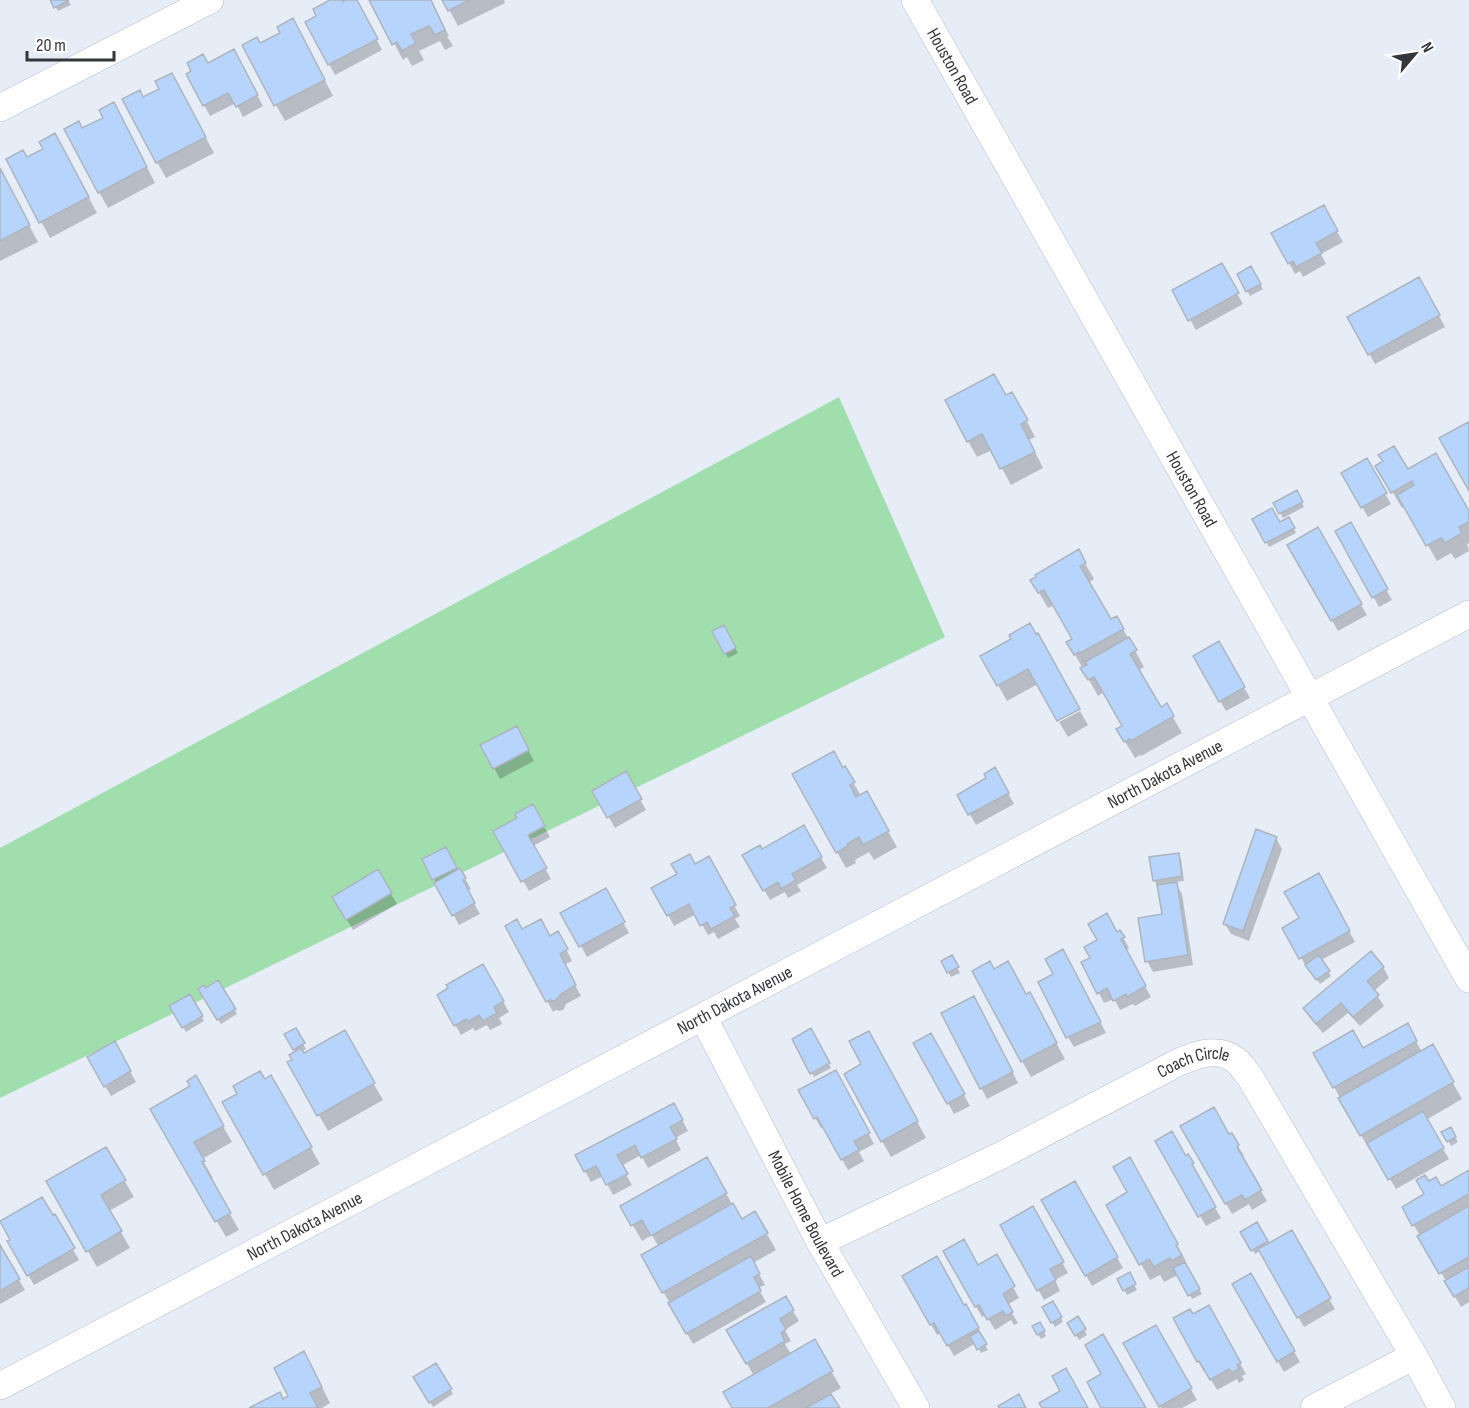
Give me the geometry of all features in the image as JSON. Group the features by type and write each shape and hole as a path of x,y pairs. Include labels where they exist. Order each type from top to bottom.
{"street":[{"path":"0,108 210,0"},
{"name":"Houston Road","path":"915,0 1469,979"},
{"name":"North Dakota Avenue","path":"0,1386 1469,615"},
{"name":"Mobile Home Boulevard","path":"703,1017 820,1242 916,1408"},
{"name":"Coach Circle","path":"820,1242 1000,1156 1179,1062 1200,1053 1220,1052 1237,1061 1250,1077 1414,1356 1442,1408"},
{"path":"1314,1408 1414,1356"}],"green space":[{"path":"839,397 945,637 0,1098 0,848"}],"building":[{"path":"50,0 69,0 54,8"},
{"path":"330,0 343,0 343,2 357,0 378,39 328,65 305,22 316,16 313,9"},
{"path":"369,0 431,0 445,30 435,35 429,26 411,34 416,43 402,51 397,42 392,45"},
{"path":"442,0 469,0 448,11"},
{"path":"293,18 325,80 274,106 242,45 257,37 260,43 280,33 277,27"},
{"path":"234,49 258,95 236,107 228,93 203,106 186,74 191,71 187,63 203,54 208,63"},
{"path":"172,73 206,137 156,163 122,99 140,90 143,97 159,89 155,81"},
{"path":"114,102 147,167 98,193 64,129 79,121 82,128 103,118 99,110"},
{"path":"55,133 89,197 39,223 6,159 23,150 27,157 43,149 39,142"},
{"path":"0,168 30,225 0,241"},
{"path":"1324,205 1338,231 1316,243 1322,253 1296,267 1293,261 1288,264 1271,233"},
{"path":"1222,263 1239,293 1188,321 1172,290"},
{"path":"1251,266 1261,284 1246,292 1237,274"},
{"path":"1419,277 1440,315 1368,355 1347,317"},
{"path":"994,374 1006,395 1012,392 1028,420 1021,424 1035,452 1000,469 982,434 967,442 945,400"},
{"path":"1468,422 1469,425 1469,491 1439,438"},
{"path":"1394,446 1408,469 1436,453 1469,511 1469,522 1459,527 1462,533 1445,543 1441,538 1426,546 1397,495 1414,485 1412,481 1391,493 1375,466 1383,461 1378,455"},
{"path":"1367,458 1387,493 1361,508 1341,473"},
{"path":"1297,490 1303,502 1279,514 1273,503"},
{"path":"1272,508 1280,522 1289,517 1295,528 1265,543 1252,519"},
{"path":"1351,522 1388,589 1372,598 1335,531"},
{"path":"1318,527 1362,604 1331,621 1287,545"},
{"path":"1079,549 1086,563 1080,566 1111,619 1117,616 1124,629 1074,655 1066,642 1072,639 1044,590 1038,593 1030,580"},
{"path":"1030,623 1036,634 1038,633 1080,709 1057,721 1028,669 997,686 980,656 1011,639 1009,635"},
{"path":"724,625 736,648 724,654 712,631"},
{"path":"1129,637 1137,650 1130,654 1161,707 1167,703 1174,716 1131,741 1130,739 1124,742 1116,729 1122,726 1094,677 1088,680 1080,668 1087,665 1085,662"},
{"path":"1219,641 1245,687 1219,702 1193,656"},
{"path":"517,726 529,750 493,769 480,745"},
{"path":"834,751 843,768 845,766 855,782 850,785 856,797 867,791 889,831 863,845 859,837 836,853 792,774"},
{"path":"995,767 1009,793 968,815 957,795 986,778 984,774"},
{"path":"626,771 642,799 607,818 592,791"},
{"path":"533,804 545,826 528,835 547,868 521,882 493,831 517,818 515,814"},
{"path":"804,825 822,857 792,874 796,880 781,889 778,882 763,891 742,855 760,845 762,849"},
{"path":"1256,829 1277,837 1243,931 1223,924"},
{"path":"446,847 457,868 432,880 422,859"},
{"path":"1179,853 1182,876 1153,881 1149,857"},
{"path":"690,854 695,864 709,856 736,905 730,908 735,916 711,929 707,922 700,926 689,904 667,916 651,888 677,874 671,864"},
{"path":"460,868 466,878 463,880 475,903 452,916 434,883"},
{"path":"378,869 392,893 346,920 332,897"},
{"path":"1319,873 1350,931 1299,959 1282,928 1299,918 1284,892"},
{"path":"1177,882 1188,955 1145,962 1138,918 1162,914 1157,885"},
{"path":"606,888 625,922 579,947 560,913"},
{"path":"1107,913 1117,932 1120,930 1125,937 1121,939 1146,986 1127,997 1126,994 1113,1001 1107,988 1097,994 1081,962 1090,958 1084,947 1097,940 1088,924"},
{"path":"517,919 522,929 541,919 550,936 558,931 568,949 560,954 576,985 554,1001 546,1002 505,926"},
{"path":"1063,949 1101,1022 1066,1038 1038,982 1053,974 1045,959"},
{"path":"1371,951 1384,967 1367,981 1379,995 1353,1017 1341,1003 1316,1024 1303,1008"},
{"path":"952,955 959,967 947,973 941,961"},
{"path":"1319,955 1330,971 1316,980 1305,965"},
{"path":"990,961 994,969 1008,961 1026,994 1030,992 1057,1043 1021,1062 972,971"},
{"path":"483,964 504,1001 494,1007 497,1013 483,1021 479,1015 468,1022 466,1019 454,1026 437,995 448,988 446,985"},
{"path":"218,980 236,1009 217,1020 198,989 204,985 206,988"},
{"path":"190,994 203,1016 182,1028 169,1006"},
{"path":"974,996 1013,1072 980,1089 941,1013"},
{"path":"1408,1023 1417,1041 1333,1088 1313,1053 1353,1030 1363,1048"},
{"path":"296,1028 305,1043 293,1050 284,1034"},
{"path":"811,1028 830,1063 810,1074 792,1039"},
{"path":"345,1030 375,1083 317,1116 287,1062 292,1060 289,1055 301,1048 304,1053"},
{"path":"869,1031 918,1121 881,1142 844,1074 861,1064 849,1041"},
{"path":"931,1033 965,1094 947,1104 913,1043"},
{"path":"115,1041 131,1071 104,1087 87,1057"},
{"path":"1433,1044 1454,1082 1360,1136 1338,1098"},
{"path":"836,1070 870,1133 854,1141 859,1150 841,1160 817,1117 814,1119 798,1090"},
{"path":"260,1071 265,1079 271,1075 312,1147 263,1175 222,1102 237,1094 233,1086"},
{"path":"196,1075 224,1126 194,1142 205,1161 202,1162 231,1213 215,1222 150,1109 190,1086 187,1081"},
{"path":"674,1103 683,1120 670,1127 677,1139 641,1158 635,1145 617,1155 628,1174 606,1185 596,1166 584,1172 575,1155"},
{"path":"1214,1107 1229,1134 1232,1133 1239,1145 1237,1147 1262,1190 1245,1200 1242,1195 1225,1204 1180,1126"},
{"path":"1423,1111 1444,1148 1388,1180 1367,1143"},
{"path":"1451,1127 1456,1137 1447,1142 1441,1132"},
{"path":"1172,1131 1186,1156 1188,1154 1194,1163 1192,1164 1216,1207 1198,1217 1155,1141"},
{"path":"106,1147 126,1180 101,1195 122,1231 86,1252 46,1181"},
{"path":"707,1157 727,1193 651,1236 642,1220 631,1226 620,1206"},
{"path":"1130,1157 1182,1255 1172,1261 1170,1258 1154,1267 1149,1259 1139,1265 1106,1205 1127,1192 1113,1167"},
{"path":"1469,1170 1469,1194 1412,1226 1402,1207 1424,1194 1416,1180 1425,1175 1429,1181 1436,1177 1441,1186"},
{"path":"1075,1181 1118,1257 1085,1276 1041,1200"},
{"path":"42,1197 75,1248 27,1276 7,1241 10,1240 0,1221"},
{"path":"733,1203 742,1219 755,1211 768,1233 662,1293 641,1255"},
{"path":"1033,1206 1064,1262 1050,1269 1056,1280 1037,1291 1000,1225"},
{"path":"1469,1206 1469,1257 1439,1274 1417,1236"},
{"path":"1257,1222 1268,1241 1251,1251 1240,1232"},
{"path":"1292,1230 1331,1298 1297,1318 1258,1249"},
{"path":"964,1239 978,1265 997,1254 1015,1286 1003,1294 1013,1312 1006,1316 1003,1311 987,1320 979,1305 975,1307 943,1251"},
{"path":"0,1245 20,1279 0,1291"},
{"path":"751,1256 760,1274 754,1277 761,1291 686,1334 668,1303"},
{"path":"937,1256 979,1328 947,1346 934,1323 930,1325 902,1276"},
{"path":"1185,1262 1200,1289 1188,1296 1173,1268"},
{"path":"1469,1267 1469,1288 1454,1297 1444,1281"},
{"path":"1130,1272 1136,1284 1123,1291 1117,1279"},
{"path":"1251,1273 1295,1351 1277,1362 1232,1284"},
{"path":"786,1296 794,1310 780,1319 786,1329 781,1333 785,1341 746,1364 726,1330"},
{"path":"1053,1301 1062,1317 1051,1323 1042,1307"},
{"path":"1209,1305 1241,1363 1237,1365 1239,1369 1232,1373 1229,1369 1210,1380 1199,1361 1197,1362 1173,1318 1190,1309 1193,1314"},
{"path":"1078,1316 1086,1329 1075,1336 1067,1323"},
{"path":"1040,1322 1045,1331 1037,1335 1032,1326"},
{"path":"1156,1325 1192,1388 1159,1407 1123,1343"},
{"path":"979,1331 987,1344 977,1350 970,1336"},
{"path":"1103,1334 1146,1408 1101,1408 1087,1382 1101,1374 1085,1345"},
{"path":"815,1339 833,1371 768,1408 732,1408 723,1392"},
{"path":"304,1351 322,1387 310,1393 318,1408 249,1408 280,1392 283,1399 288,1396 274,1368"},
{"path":"436,1363 452,1389 429,1403 413,1377"},
{"path":"1066,1368 1088,1408 1042,1408 1039,1403 1060,1391 1052,1376"},
{"path":"831,1394 840,1408 806,1408"},
{"path":"1019,1394 1026,1408 999,1408 998,1406"}]}
